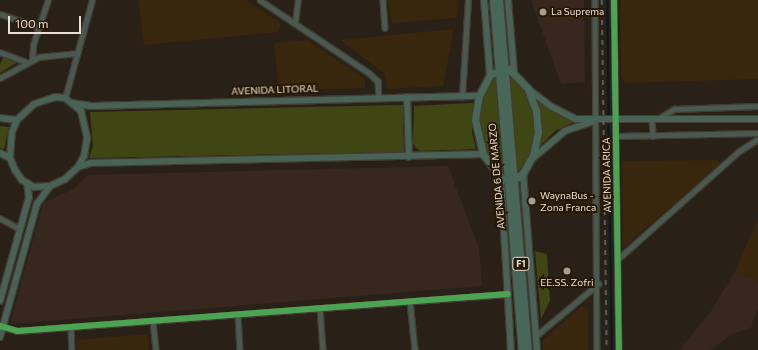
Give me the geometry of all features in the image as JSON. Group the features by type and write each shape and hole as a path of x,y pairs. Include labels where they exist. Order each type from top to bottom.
{"highway":[{"name":"AVENIDA 6 DE MARZO","path":"493,0 501,69"},
{"name":"AVENIDA 6 DE MARZO","path":"499,0 507,179 522,350"},
{"path":"501,69 514,71 528,89 537,123 532,159 524,173 507,179 483,154 475,120 479,96 490,74 501,69"},
{"name":"AVENIDA 6 DE MARZO","path":"507,179 528,350"}],"main road":[{"path":"484,0 490,74"},
{"path":"508,0 514,71"},
{"path":"528,89 561,113 596,121 758,119"},
{"name":"AVENIDA LITORAL","path":"72,103 91,106 479,96"},
{"path":"407,97 409,157"},
{"path":"78,167 87,138 81,111 72,103 64,98 43,99 17,120 12,132 10,158 15,170 27,183 34,187 50,186 65,179 78,167 91,163 409,157 483,154"},
{"path":"0,118 17,120"},
{"path":"532,159 565,131 596,121"},
{"path":"0,153 10,158"},
{"path":"524,173 537,350"},
{"name":"AVENIDA 6 DE MARZO","path":"507,179 508,294 511,350"},
{"path":"0,300 29,197 27,183"},
{"path":"0,337 37,204 50,186"}],"street":[{"path":"32,60 39,27 48,0"},
{"path":"64,98 92,0"},
{"path":"260,0 369,73 378,81 379,98"},
{"path":"295,23 298,0"},
{"path":"383,0 385,28"},
{"path":"462,97 468,0"},
{"name":"AVENIDA ARICA","path":"595,0 599,284 597,350"},
{"name":"AVENIDA ARICA","path":"614,0 619,350"},
{"path":"0,14 39,27"},
{"path":"0,52 26,62"},
{"path":"0,78 32,60 78,53"},
{"path":"653,136 654,120 674,109 758,106"},
{"path":"616,136 758,133"},
{"path":"618,259 738,152 758,139"},
{"path":"0,218 20,229"},
{"path":"537,336 599,284"},
{"path":"2,326 18,331 508,294"},
{"path":"410,301 415,350"},
{"path":"320,308 323,350"},
{"path":"238,314 240,350"},
{"path":"154,321 156,350"},
{"path":"71,327 72,350"}],"shaded area":[{"path":"138,0 246,0 281,23 278,32 144,45"},
{"path":"388,0 459,0 456,18 392,23"},
{"path":"531,0 584,0 585,82 561,84"},
{"path":"620,0 758,0 758,79 625,83 621,76"},
{"path":"454,29 443,86 387,89 385,74 340,40"},
{"path":"307,40 365,79 365,88 279,90 274,43"},
{"path":"718,160 720,164 623,248 622,161"},
{"path":"448,166 479,249 482,286 10,324 43,203 74,189 88,175"},
{"path":"758,219 758,281 735,271"},
{"path":"735,271 758,281 758,308 751,328 732,334 710,350 679,350 712,310"},
{"path":"582,306 588,308 588,350 543,350 543,340"},
{"path":"148,334 149,350 77,350 76,340"}],"green space":[{"path":"4,56 21,60 0,73 0,64"},
{"path":"508,73 518,81 527,95 535,126 529,157 517,174"},
{"path":"496,74 503,175 487,156 478,117 485,88"},
{"path":"536,99 560,116 576,121 555,131 539,147 542,126"},
{"path":"473,103 472,133 476,149 421,151 416,148 413,143 414,106"},
{"path":"403,105 404,152 89,158 93,146 90,112"},
{"path":"0,126 9,127 4,149 0,148"},
{"path":"535,251 547,254 550,301 541,319"}],"waterway":[{"path":"608,0 609,117"},
{"path":"609,125 612,350"}],"railway":[{"path":"602,0 607,350"}],"cycle path":[{"path":"614,0 619,350"},
{"path":"0,326 17,331 508,294"}],"place":[{"name":"La Suprema","path":"543,12"},
{"name":"WaynaBus - Zona Franca","path":"532,201"},
{"name":"EE.SS. Zofri","path":"567,271"}]}
